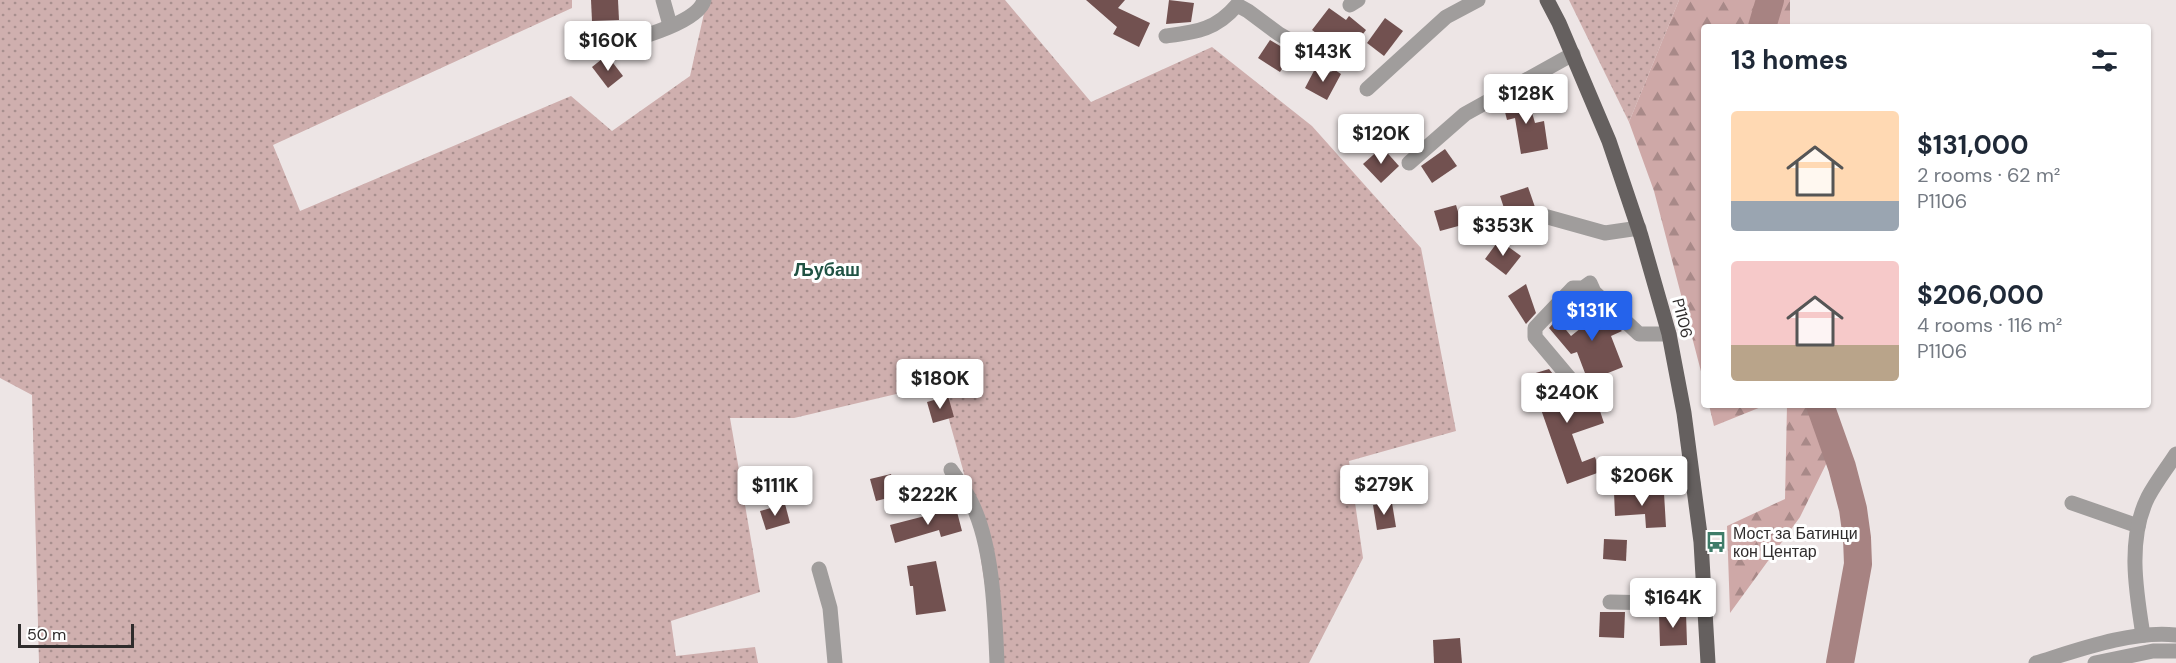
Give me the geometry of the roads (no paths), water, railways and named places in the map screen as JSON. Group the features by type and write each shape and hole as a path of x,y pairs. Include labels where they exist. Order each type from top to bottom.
{"main road":[{"name":"P1106","path":"1547,0 1573,54 1609,141 1639,228 1670,334 1684,413 1701,542 1708,663"}],"street":[{"path":"663,0 670,25"},
{"path":"615,45 651,34 670,25 696,11 703,5 704,0"},
{"path":"1368,89 1446,17 1478,0"},
{"path":"1166,36 1202,31 1227,18 1234,2 1279,34 1329,63"},
{"path":"1409,163 1465,114 1573,54"},
{"path":"1544,216 1605,233 1639,228"},
{"path":"1572,381 1535,337 1535,328 1573,288 1583,288 1590,283 1594,292 1639,334 1670,334"},
{"path":"2143,635 2135,584 2138,526 2148,498 2176,453"},
{"path":"951,470 972,502 986,543 996,626 997,663"},
{"path":"1617,483 1693,483"},
{"path":"2072,503 2138,526"},
{"path":"819,569 830,608 835,663"},
{"path":"1610,602 1705,604"},
{"path":"2036,663 2088,647 2143,635 2176,635"},
{"path":"2096,663 2153,651 2176,651"}],"waterway":[{"path":"1763,24 1770,0"},
{"path":"1821,408 1842,467 1853,509 1857,538 1858,564 1840,663"}],"place":[{"name":"Мост за Батинци кон Центар","path":"1716,542"}],"district":[{"name":"Љубаш","path":"827,270"}]}
